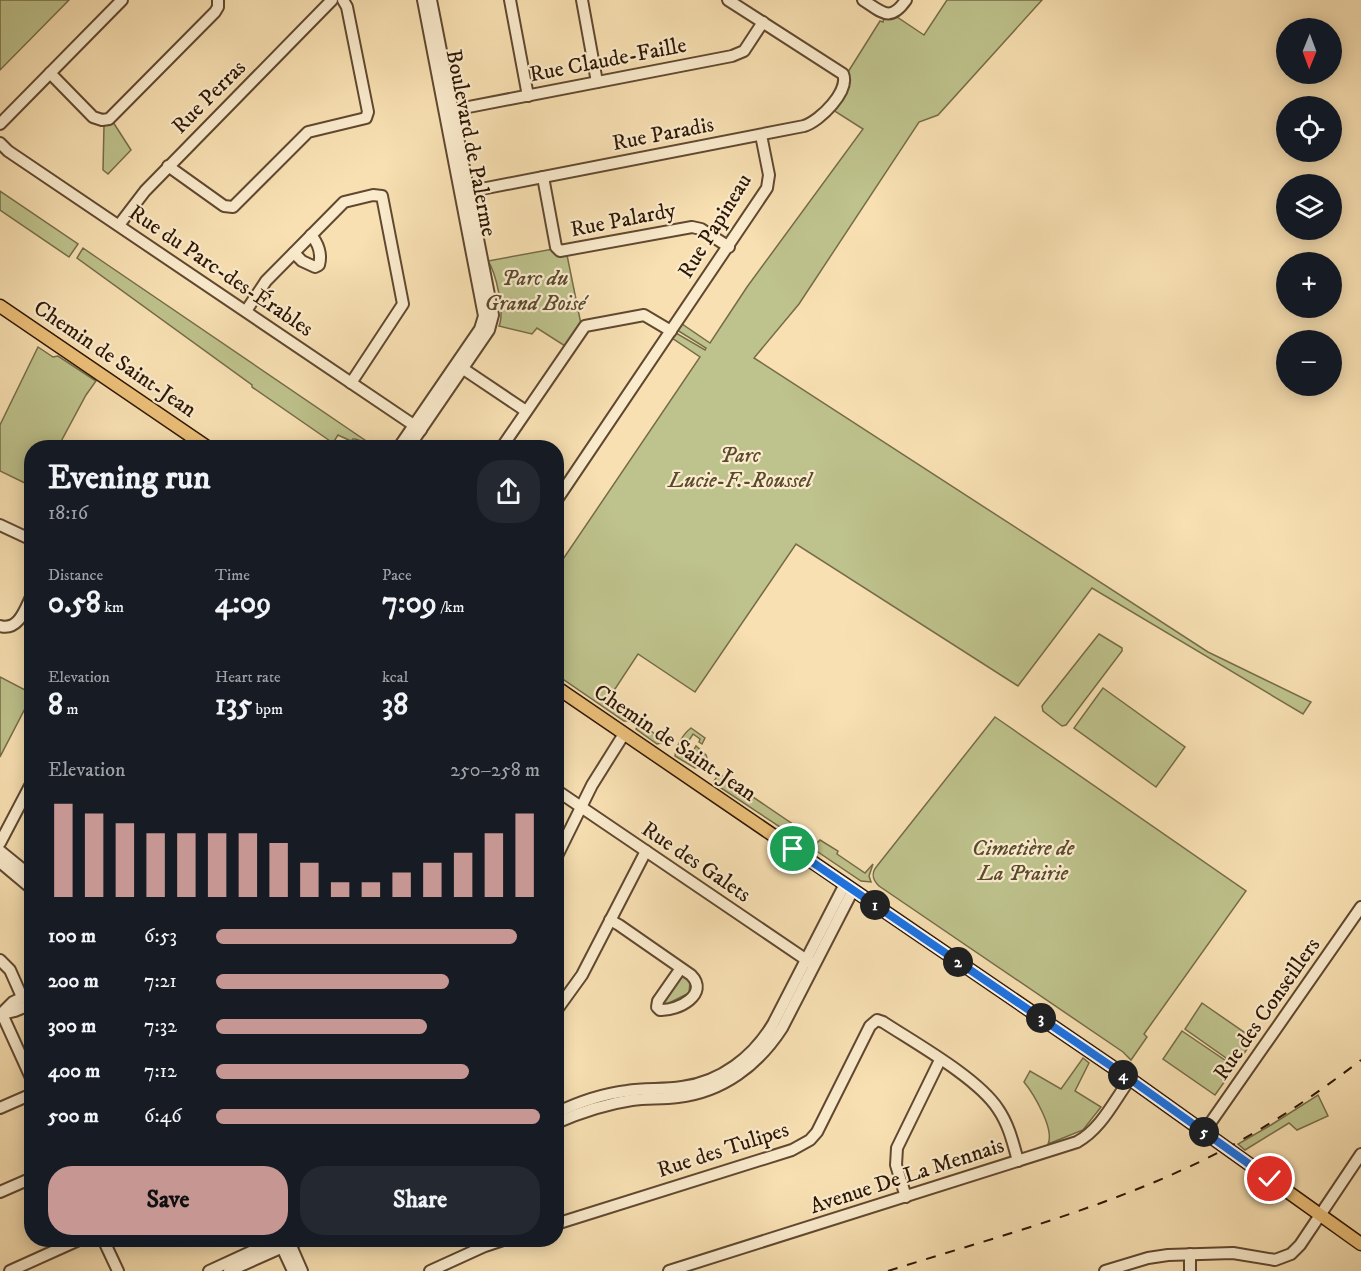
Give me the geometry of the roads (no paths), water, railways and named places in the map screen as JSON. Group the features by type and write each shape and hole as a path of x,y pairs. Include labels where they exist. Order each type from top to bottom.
{"main road":[{"name":"Chemin de Saint-Jean","path":"0,306 197,440"},
{"name":"Chemin de Saint-Jean","path":"564,693 1130,1079 1361,1244"}],"street":[{"path":"0,124 122,0"},
{"path":"50,73 93,117 102,120 109,119 215,12 218,0"},
{"name":"Rue Perras","path":"119,225 141,195 168,166 332,0"},
{"path":"168,166 225,207 233,207 308,132 366,118 368,112 350,19 347,4 343,0"},
{"name":"Boulevard de Palerme","path":"423,0 449,111"},
{"name":"Boulevard de Palerme","path":"406,440 418,427 459,366 483,324 484,316 431,0"},
{"path":"510,0 528,96"},
{"path":"582,0 597,82"},
{"path":"728,0 763,22"},
{"path":"863,0 882,13 890,14 897,12 906,0"},
{"name":"Rue Claude-Faille","path":"449,111 737,55 747,48 763,22"},
{"name":"Rue Paradis","path":"465,192 761,135 804,126 819,120 843,86 845,80 843,74 763,22"},
{"name":"Rue Papineau","path":"564,489 768,186 769,175 761,135"},
{"name":"Rue du Parc-des-Érables","path":"0,144 418,427"},
{"name":"Rue Palardy","path":"543,177 556,247 560,251 692,227 701,229 729,247"},
{"path":"246,311 266,281 348,200 376,195 383,197 403,304 351,383"},
{"path":"294,253 312,266 319,265 321,259 318,245 311,235"},
{"path":"507,440 585,326 644,315 671,331"},
{"path":"459,366 526,411"},
{"name":"Boulevard de Palerme","path":"412,440 418,427"},
{"path":"0,525 24,536"},
{"path":"0,626 9,627 15,624 24,609"},
{"path":"564,842 599,773 624,734"},
{"name":"Rue des Galets","path":"564,795 809,962"},
{"path":"0,843 24,797"},
{"path":"564,1001 578,983 646,850"},
{"path":"0,851 24,870"},
{"path":"0,862 24,882"},
{"path":"564,1109 607,1095 636,1089 683,1097 712,1089 753,1064 782,1028 809,962 849,887"},
{"name":"Rue des Conseillers","path":"1204,1132 1361,908"},
{"path":"610,920 681,968"},
{"path":"0,960 10,970 24,992"},
{"path":"24,1002 15,1011 1,1014 24,1063"},
{"name":"Rue des Tulipes","path":"564,1222 781,1154 806,1143 820,1127 874,1021 884,1022 975,1084 992,1100 1006,1123 1018,1161"},
{"path":"906,1197 896,1165 897,1148 940,1060"},
{"name":"Avenue De La Mennais","path":"669,1271 1071,1144 1086,1137 1100,1122 1130,1079"},
{"path":"564,1120 607,1105 659,1094"},
{"path":"0,1108 24,1098"},
{"path":"1105,1271 1154,1257 1190,1254 1233,1253 1270,1260 1281,1259 1297,1249 1361,1154"},
{"path":"0,1192 24,1182"},
{"path":"10,1271 63,1247"},
{"path":"108,1247 118,1271"},
{"path":"209,1271 268,1247"},
{"path":"230,1271 272,1247"},
{"path":"285,1247 293,1271"},
{"path":"287,1247 302,1271"},
{"path":"430,1271 483,1247"},
{"path":"1190,1254 1190,1271"},
{"path":"1281,1259 1283,1270"}],"railway":[{"path":"888,1271 1074,1213 1182,1170 1230,1147 1275,1120 1361,1060"}],"park label":[{"name":"Parc du Grand Boisé","path":"535,290"},
{"name":"Parc Lucie-F.-Roussel","path":"740,468"},
{"name":"Cimetière de La Prairie","path":"1023,860"}]}
